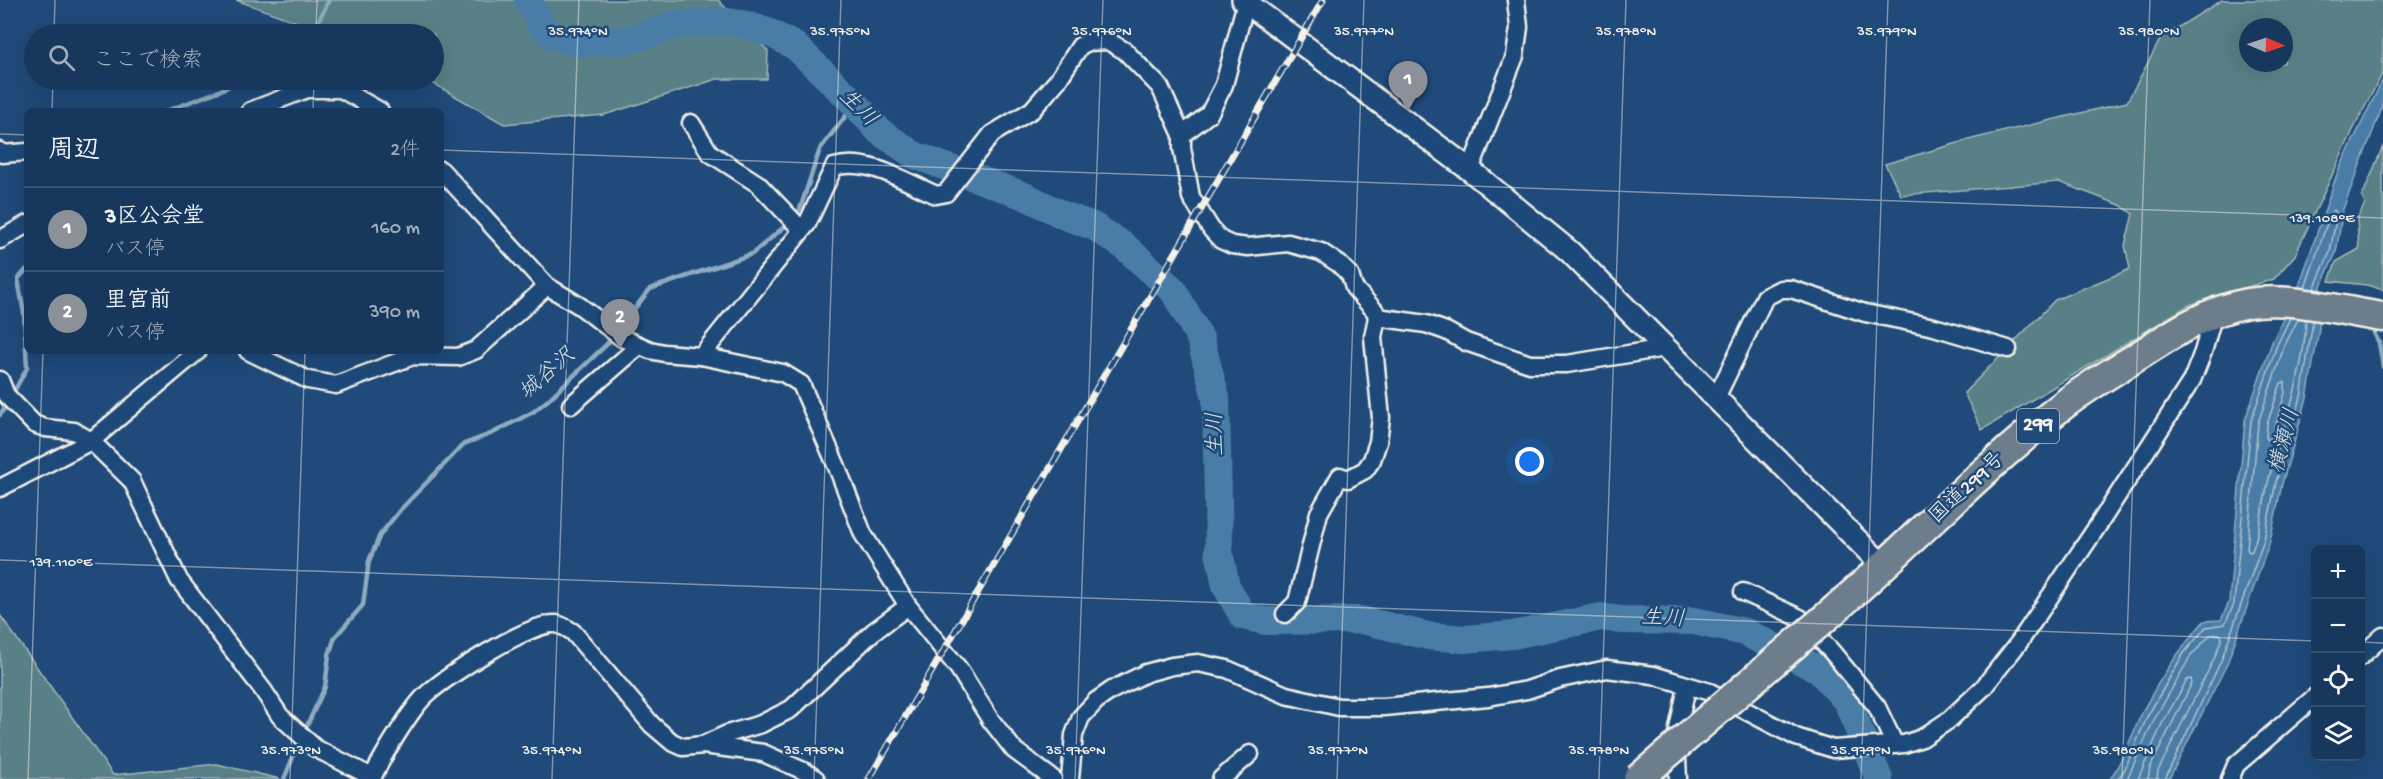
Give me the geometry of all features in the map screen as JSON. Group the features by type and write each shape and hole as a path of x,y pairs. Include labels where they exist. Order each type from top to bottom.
{"highway":[{"name":"国道299号","path":"1638,779 1884,567 2016,444 2067,402 2167,338 2214,313 2248,303 2265,301 2288,302 2383,317"}],"street":[{"path":"1470,170 1515,56 1519,27 1516,0"},
{"path":"1182,135 1209,114 1224,85 1245,1 1470,170 1569,251 1884,567"},
{"path":"700,356 800,229 834,167 855,165 879,170 936,195 946,193 992,134 1032,110 1058,80 1080,46 1099,40 1115,44 1125,51 1160,87 1182,135 1182,148 1191,197 1211,229 1221,240 1232,245 1248,247 1287,243 1321,252 1350,275 1354,288 1375,311 1377,318 1373,337 1381,418 1372,460 1357,476 1348,479 1340,476 1326,499 1317,522 1297,602 1285,614"},
{"path":"258,108 304,90"},
{"path":"343,90 375,108"},
{"path":"692,123 710,153 758,184 800,229"},
{"path":"0,151 2,154 24,152"},
{"path":"444,173 547,286 622,338 639,346 664,353 700,356 783,373 801,384 863,534 908,606 959,669 990,719 1014,750 1053,779"},
{"path":"0,240 24,226"},
{"path":"254,354 308,380 336,385 413,356 458,357 476,351 547,286"},
{"path":"1716,398 1765,297 1781,289 1791,289 1865,314 1934,327 2008,349"},
{"path":"1070,779 1074,735 1081,717 1096,701 1112,690 1146,674 1172,666 1198,663 1227,669 1286,695 1339,707 1384,707 1488,697 1607,669 1653,675 1710,692 1796,737 1833,749 1887,745 1922,738 1949,720 1983,688 2025,634 2192,380 2214,313"},
{"path":"1377,318 1426,324 1467,342 1530,364 1566,364 1665,348"},
{"path":"571,405 639,346"},
{"path":"0,488 91,441 194,354"},
{"path":"3,388 21,412 34,424 45,428 74,431 91,441 132,481 179,580 263,690 280,716 315,748 370,777 426,695 475,660 530,631 555,624 573,632 661,734 683,747 703,745 763,753 816,779"},
{"path":"1743,592 1800,618 1832,652 1877,707 1887,745"},
{"path":"703,745 727,734 761,724 791,709 873,632 908,606"},
{"path":"2365,653 2383,636"},
{"path":"1678,779 1676,738 1687,687"},
{"path":"2230,779 2236,765 2311,700"},
{"path":"1221,779 1250,754"}],"green space":[{"path":"236,0 718,0 768,51 767,79 717,79 604,115 504,124 444,90 444,24 302,24"},
{"path":"2222,0 2383,0 2383,72 2354,128 2295,255 2274,279 2189,305 1982,430 1964,393 2055,300 2130,269 2125,245 2133,214 2120,205 2059,182 1901,195 1885,164 1972,139 2127,102 2161,38"},
{"path":"2383,146 2383,290 2367,285 2329,281 2336,262 2359,249 2357,219 2365,204 2362,197"},
{"path":"0,615 113,775 217,764 280,779 0,779"}],"water":[{"name":"横瀬川","path":"2383,79 2383,105 2343,209 2336,253 2320,288 2319,329 2307,398 2282,484 2270,541 2227,664 2169,779 2110,779 2123,757 2140,717 2169,667 2204,621 2221,620 2229,602 2245,420 2272,342 2299,286 2337,174"}],"waterway":[{"path":"316,24 329,0"},
{"name":"生川","path":"528,0 542,25 551,35 579,43 627,40 679,24 721,21 747,25 770,33 795,46 855,104 879,131 914,155 1027,197 1065,216 1093,226 1124,246 1173,290 1200,338 1216,398 1219,552 1226,586 1243,616 1266,621 1362,620 1428,636 1465,639 1513,635 1601,617 1621,620 1694,621 1745,632 1819,670 1847,701 1879,779"},
{"path":"174,108 221,90"},
{"name":"城谷沢","path":"795,216 800,209 820,149 855,104"},
{"name":"城谷沢","path":"304,732 325,687 329,655 335,637 363,605 369,561 380,535 400,510 464,444 493,433 533,412 548,400 607,344 650,289 752,254 790,222"},
{"path":"24,272 18,279 24,314"},
{"path":"2370,324 2379,343 2383,367"},
{"path":"12,395 27,368 26,354"},
{"path":"0,415 8,402"},
{"name":"城谷沢","path":"284,779 300,740"}],"railway":[{"path":"869,779 1323,0"}],"place":[{"name":"3区公会堂","path":"1408,111"},
{"name":"里宮前","path":"620,349"}]}
